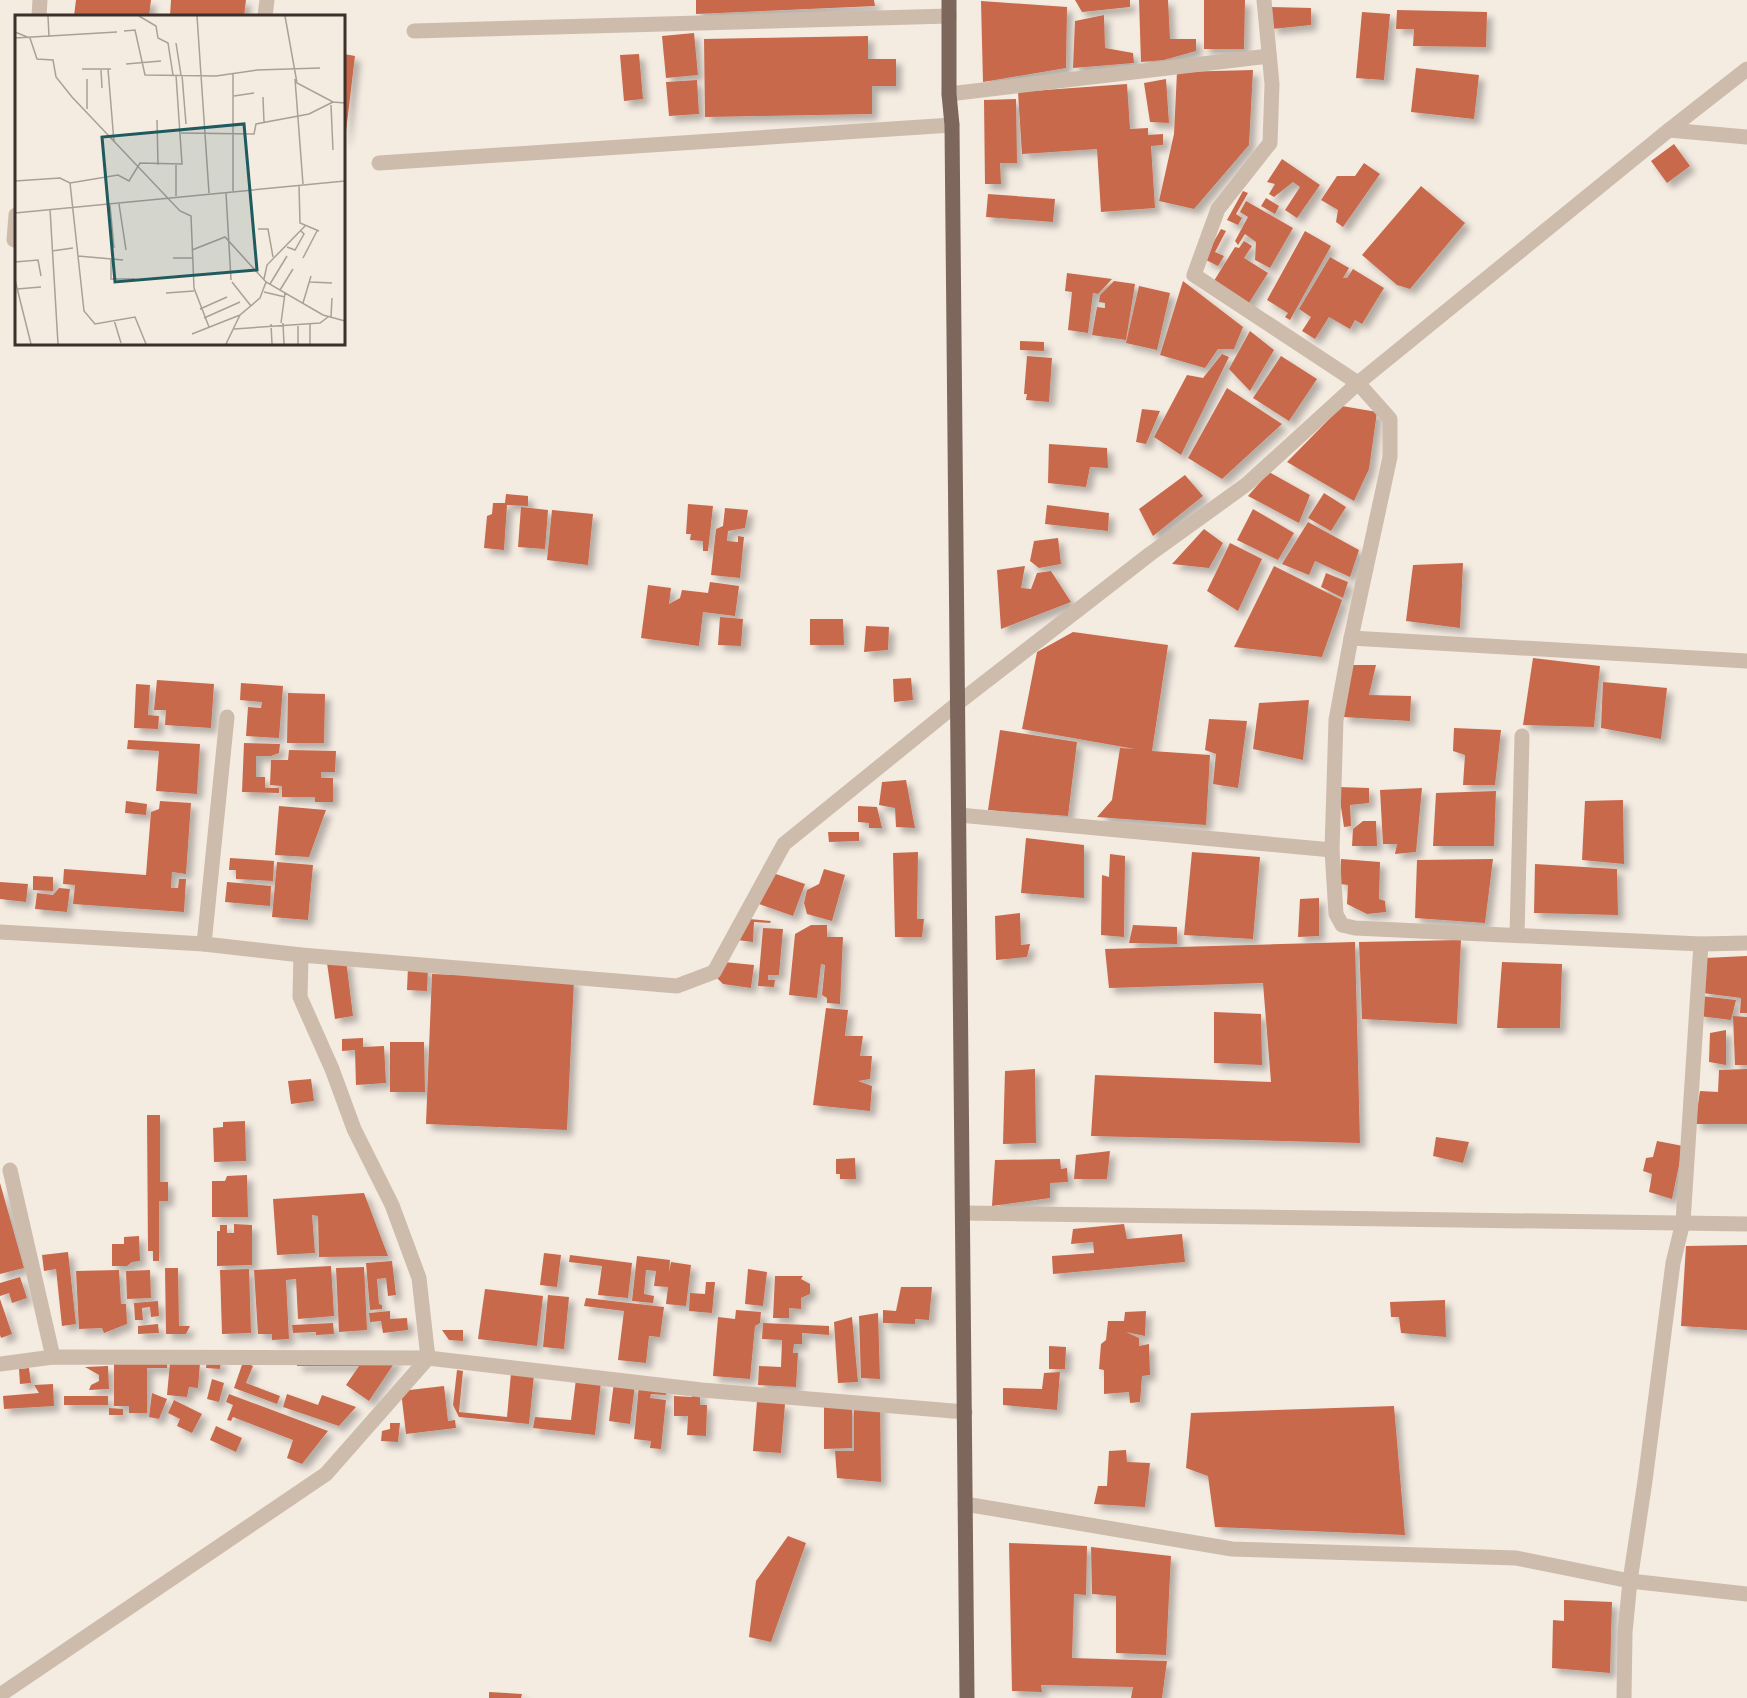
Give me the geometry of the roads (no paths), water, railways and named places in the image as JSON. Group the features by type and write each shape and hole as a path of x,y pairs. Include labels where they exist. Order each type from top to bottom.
{"main road":[{"path":"949,0 960,815 967,1698"}],"street":[{"path":"39,15 40,0"},
{"path":"265,15 267,0"},
{"path":"1264,0 1272,84 1270,143 1218,209 1194,275 1358,382 1390,419 1390,457 1336,720 1332,850 1336,914 1342,925 1355,928 1701,944 1747,943"},
{"path":"414,31 949,16"},
{"path":"949,94 1269,56"},
{"path":"0,932 204,944 301,955 677,986 714,972 784,844 958,703 1150,554 1247,484 1358,382 1747,69"},
{"path":"379,163 952,125"},
{"path":"1669,130 1747,137"},
{"path":"14,240 15,228"},
{"path":"1351,639 1747,661"},
{"path":"204,944 227,717"},
{"path":"1517,935 1522,736"},
{"path":"960,815 1332,850"},
{"path":"1624,1698 1625,1632 1630,1581 1673,1263 1683,1222 1701,944"},
{"path":"0,1695 326,1474 428,1358 419,1278 392,1205 354,1129 333,1069 300,997 301,955"},
{"path":"10,1170 53,1358"},
{"path":"963,1213 1747,1224"},
{"path":"0,1364 53,1358 428,1358 702,1390 965,1412"},
{"path":"965,1504 1232,1549 1516,1558 1630,1581 1747,1594"}]}
